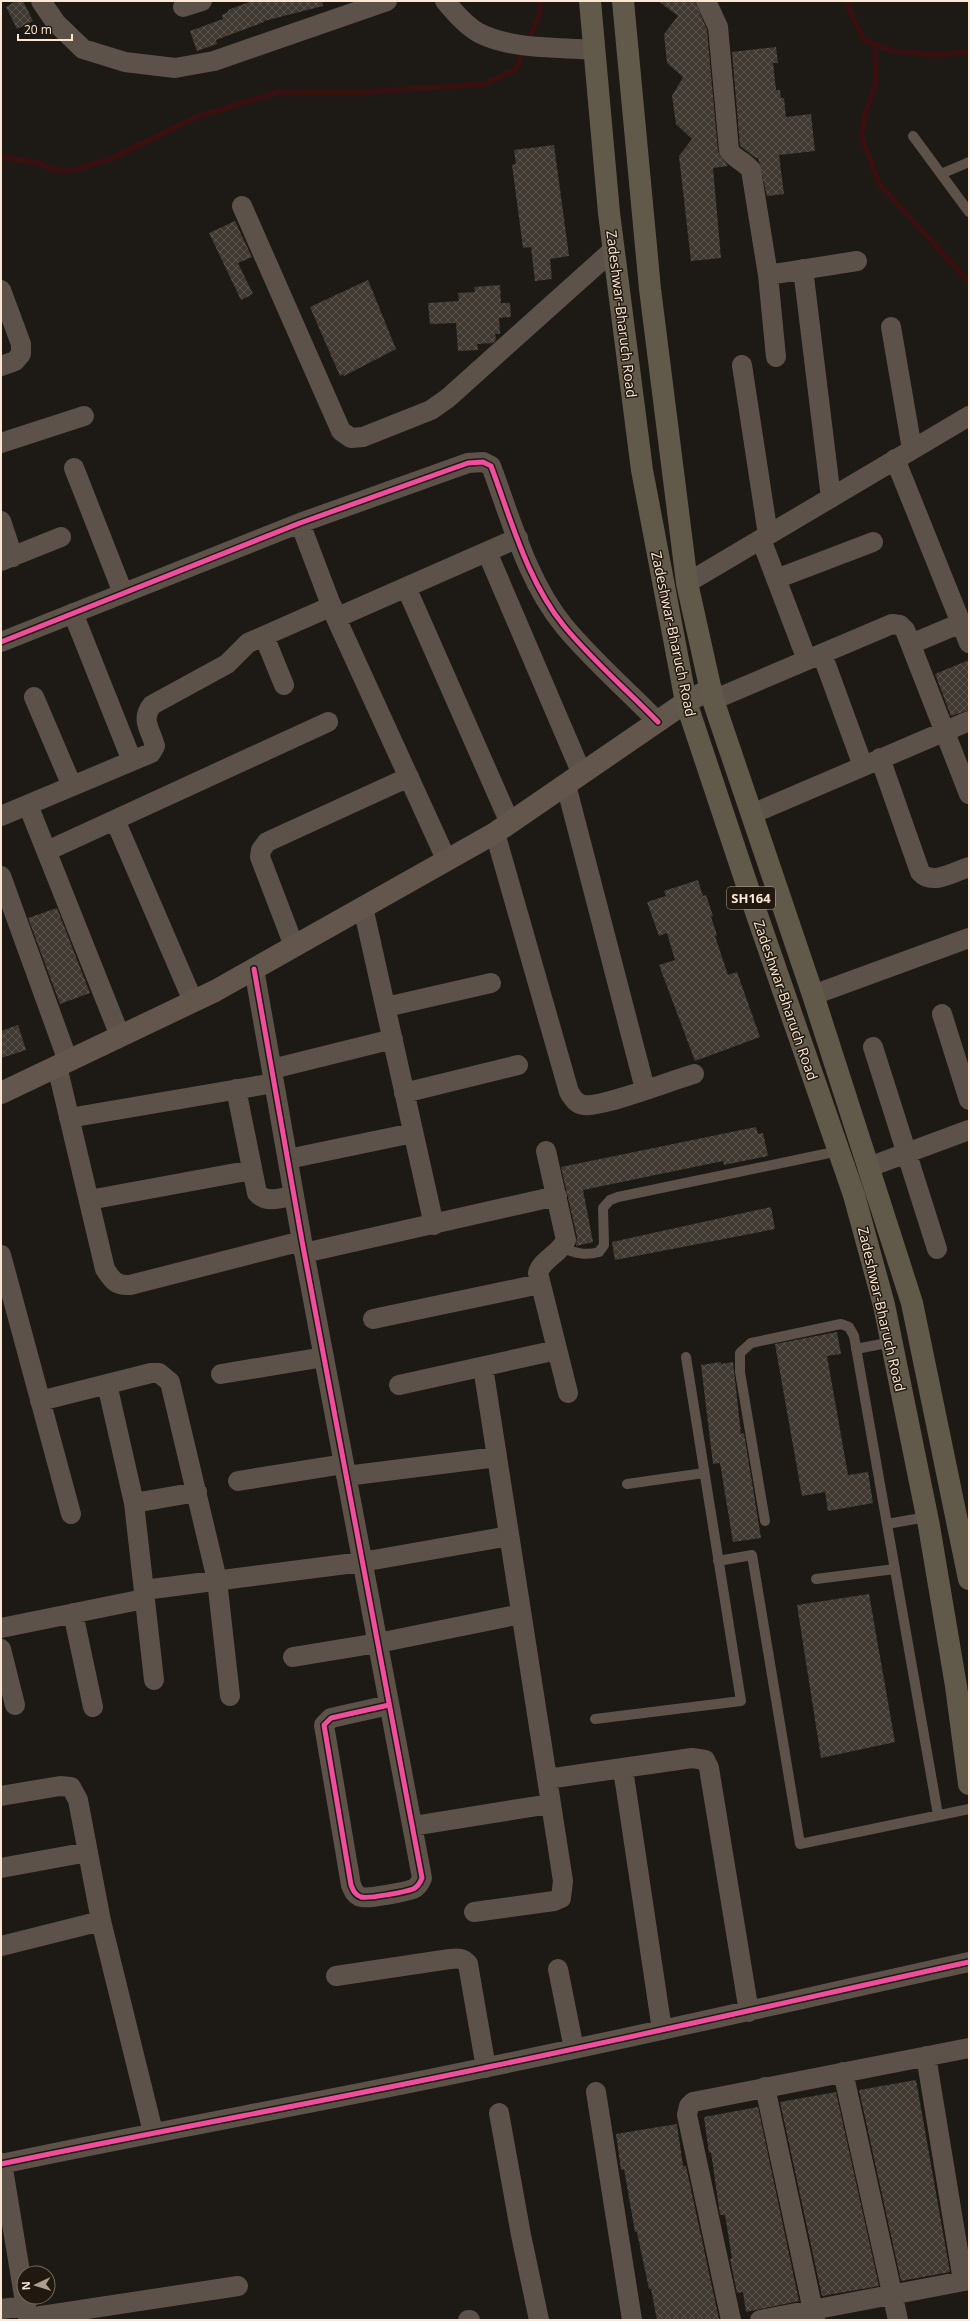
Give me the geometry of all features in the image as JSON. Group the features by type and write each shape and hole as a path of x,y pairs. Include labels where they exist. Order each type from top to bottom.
{"main road":[{"name":"Zadeshwar-Bharuch Road","path":"590,1 613,250 642,470 686,702 759,922 854,1195 884,1304 927,1517 956,1686 969,1784"},
{"name":"Zadeshwar-Bharuch Road","path":"623,1 650,289 687,583 712,694 813,995 912,1302 969,1579"},
{"path":"1,1093 193,1001 254,969 503,828 686,702 712,694"}],"street":[{"path":"41,1 56,23 83,49 125,62 175,68 214,61 387,1"},
{"path":"183,8 202,1"},
{"path":"445,1 456,14 478,32 507,43 594,50"},
{"path":"706,1 718,27 729,150 732,156 745,162 751,170 768,275 776,357"},
{"path":"242,206 341,431 351,438 363,437 431,410 448,398 613,250"},
{"path":"768,275 857,261"},
{"path":"803,269 831,498"},
{"path":"1,290 21,344 21,354 15,361 1,366"},
{"path":"891,327 912,449"},
{"path":"742,365 764,537 776,579 815,657 871,762 920,872 925,878 932,880 969,867"},
{"path":"1,443 84,416"},
{"path":"687,583 969,416"},
{"path":"895,459 969,643"},
{"path":"1,642 300,523 468,463 483,462 491,466 518,538 539,585 564,625 658,722"},
{"path":"74,468 123,593"},
{"path":"1,521 7,559 61,538"},
{"path":"300,523 334,612 447,860"},
{"path":"1,816 151,753 155,746 146,720 146,712 152,705 227,664 248,643 264,636 406,587 518,538"},
{"path":"776,579 873,542"},
{"path":"486,552 574,780 645,1089"},
{"path":"406,587 503,828 569,1092 577,1103 585,1106 694,1074"},
{"path":"74,613 132,761"},
{"path":"911,644 961,623"},
{"path":"712,694 815,657 892,624 900,625 905,630 911,644 969,794"},
{"path":"264,636 284,685"},
{"path":"34,697 72,786"},
{"path":"752,814 969,721"},
{"path":"47,851 328,722"},
{"path":"294,946 260,857 261,850 267,842 409,777"},
{"path":"28,805 120,1036"},
{"path":"115,820 193,1001"},
{"path":"1,876 63,1063 69,1118 105,1269 112,1281 121,1285 130,1285 303,1247 434,1225 557,1196"},
{"path":"364,907 434,1225"},
{"path":"813,995 969,938"},
{"path":"254,969 303,1247 422,1878 420,1884 413,1889 368,1898 360,1897 354,1893 351,1885 324,1725 331,1718 389,1704"},
{"path":"386,1008 491,983"},
{"path":"942,1014 969,1100"},
{"path":"69,1118 236,1089 393,1039"},
{"path":"873,1046 937,1249"},
{"path":"404,1093 518,1065"},
{"path":"236,1089 256,1194 262,1198 270,1200 294,1195"},
{"path":"869,1167 969,1130"},
{"path":"288,1159 413,1133"},
{"path":"546,1151 566,1240 562,1248 539,1268 538,1274 568,1393"},
{"path":"88,1200 252,1170"},
{"path":"1,1255 71,1514"},
{"path":"373,1319 540,1284"},
{"path":"399,1385 557,1350"},
{"path":"221,1374 324,1357"},
{"path":"474,1912 554,1901 561,1898 563,1881 483,1367"},
{"path":"40,1401 151,1373 165,1376 170,1382 217,1580 230,1696"},
{"path":"107,1384 134,1503 154,1680"},
{"path":"238,1482 345,1470 497,1457"},
{"path":"134,1503 197,1492"},
{"path":"1,1628 73,1613 144,1594 217,1580 362,1562 509,1536"},
{"path":"73,1613 93,1707"},
{"path":"292,1657 521,1614"},
{"path":"1,1649 15,1705"},
{"path":"547,1779 692,1758 705,1760 709,1768 749,2012"},
{"path":"623,1769 662,2030"},
{"path":"1,1796 60,1786 71,1787 78,1800 101,1922 153,2132"},
{"path":"413,1826 550,1804"},
{"path":"1,1868 88,1852"},
{"path":"1,1946 101,1922"},
{"path":"336,1976 450,1959 459,1958 465,1960 468,1964 486,2068"},
{"path":"26,2307 7,2234 1,2164 153,2132 486,2068 749,2012 969,1962"},
{"path":"558,1969 574,2049"},
{"path":"731,2320 687,2115 689,2106 693,2102 969,2048"},
{"path":"760,2320 814,2315 892,2294 966,2280 926,2056"},
{"path":"843,2072 898,2320"},
{"path":"765,2088 814,2315"},
{"path":"596,2092 632,2320"},
{"path":"498,2112 521,2235 539,2320"},
{"path":"1,2309 238,2286"}],"lane":[{"path":"913,136 969,212"},
{"path":"941,174 969,162"},
{"path":"562,1248 578,1254 599,1252 604,1245 603,1208 610,1200 618,1197 839,1151"},
{"path":"765,1521 740,1372 740,1353 743,1348 751,1343 841,1324 849,1327 854,1336 938,1816"},
{"path":"856,1349 892,1342"},
{"path":"595,1719 741,1701 686,1358"},
{"path":"627,1484 704,1473"},
{"path":"887,1524 927,1517"},
{"path":"718,1561 752,1555 800,1844 969,1809"},
{"path":"816,1579 895,1569"}],"building":[{"path":"16,1 23,1 33,21 17,29 6,7"},
{"path":"252,1 322,1 323,6 264,21 216,40 217,44 197,51 190,31 223,19 222,15 228,12 228,10"},
{"path":"658,1 695,1 707,30 718,151 728,166 713,168 721,258 691,261 679,156 692,139 676,124 672,96 683,77 667,63 664,34 678,16"},
{"path":"776,47 778,63 773,63 776,90 780,90 781,98 784,98 786,117 811,114 815,151 779,155 784,194 767,196 758,158 740,146 732,52"},
{"path":"554,145 569,256 550,259 552,279 535,281 531,247 523,248 512,165 516,164 514,150"},
{"path":"235,221 252,257 238,263 253,294 241,300 209,233"},
{"path":"368,280 396,349 344,376 343,374 340,376 310,307"},
{"path":"500,285 501,303 510,303 511,317 499,318 500,334 495,334 496,340 493,343 477,344 478,350 458,351 456,323 430,324 428,303 459,301 458,293 475,292 474,287"},
{"path":"969,660 969,710 951,716 935,674"},
{"path":"698,880 703,896 706,895 713,916 711,917 717,935 715,936 728,975 737,972 760,1037 695,1061 659,965 675,960 667,933 659,936 647,902 666,896 664,891"},
{"path":"57,908 90,993 60,1004 28,918"},
{"path":"18,1025 26,1050 1,1058 1,1031"},
{"path":"756,1127 758,1134 763,1133 768,1156 724,1165 723,1161 583,1190 593,1242 576,1246 577,1237 561,1167"},
{"path":"771,1207 775,1229 615,1260 612,1242"},
{"path":"837,1332 841,1354 827,1356 848,1475 868,1472 873,1503 828,1511 825,1492 802,1496 775,1344"},
{"path":"721,1362 721,1364 733,1362 741,1434 744,1433 761,1538 733,1542 720,1463 713,1464 701,1365"},
{"path":"869,1594 895,1742 821,1758 797,1605"},
{"path":"916,2080 950,2272 901,2281 859,2090"},
{"path":"836,2092 879,2286 822,2296 780,2102"},
{"path":"758,2107 799,2301 746,2312 743,2292 737,2293 730,2259 732,2258 725,2215 720,2215 711,2152 709,2153 704,2117"},
{"path":"677,2124 683,2166 686,2166 719,2319 657,2320 637,2232 635,2232 624,2169 621,2170 616,2134"}],"waterway":[{"path":"1,157 35,162 55,170 74,170 115,157 196,117 278,92 365,92 485,84 516,69 539,16 540,1"},
{"path":"848,1 848,7 864,40 892,51 938,55 969,52"},
{"path":"875,45 876,83 866,111 861,135 879,184 969,282"}],"cycle path":[{"path":"1,642 300,523 468,463 483,462 491,466 521,549 530,570 551,608 564,626 586,651 658,722"},
{"path":"254,969 302,1241 422,1878 419,1885 413,1889 378,1896 361,1897 356,1894 351,1885 324,1725 331,1718 389,1705"},
{"path":"1,2164 366,2092 669,2029 969,1962"}]}
